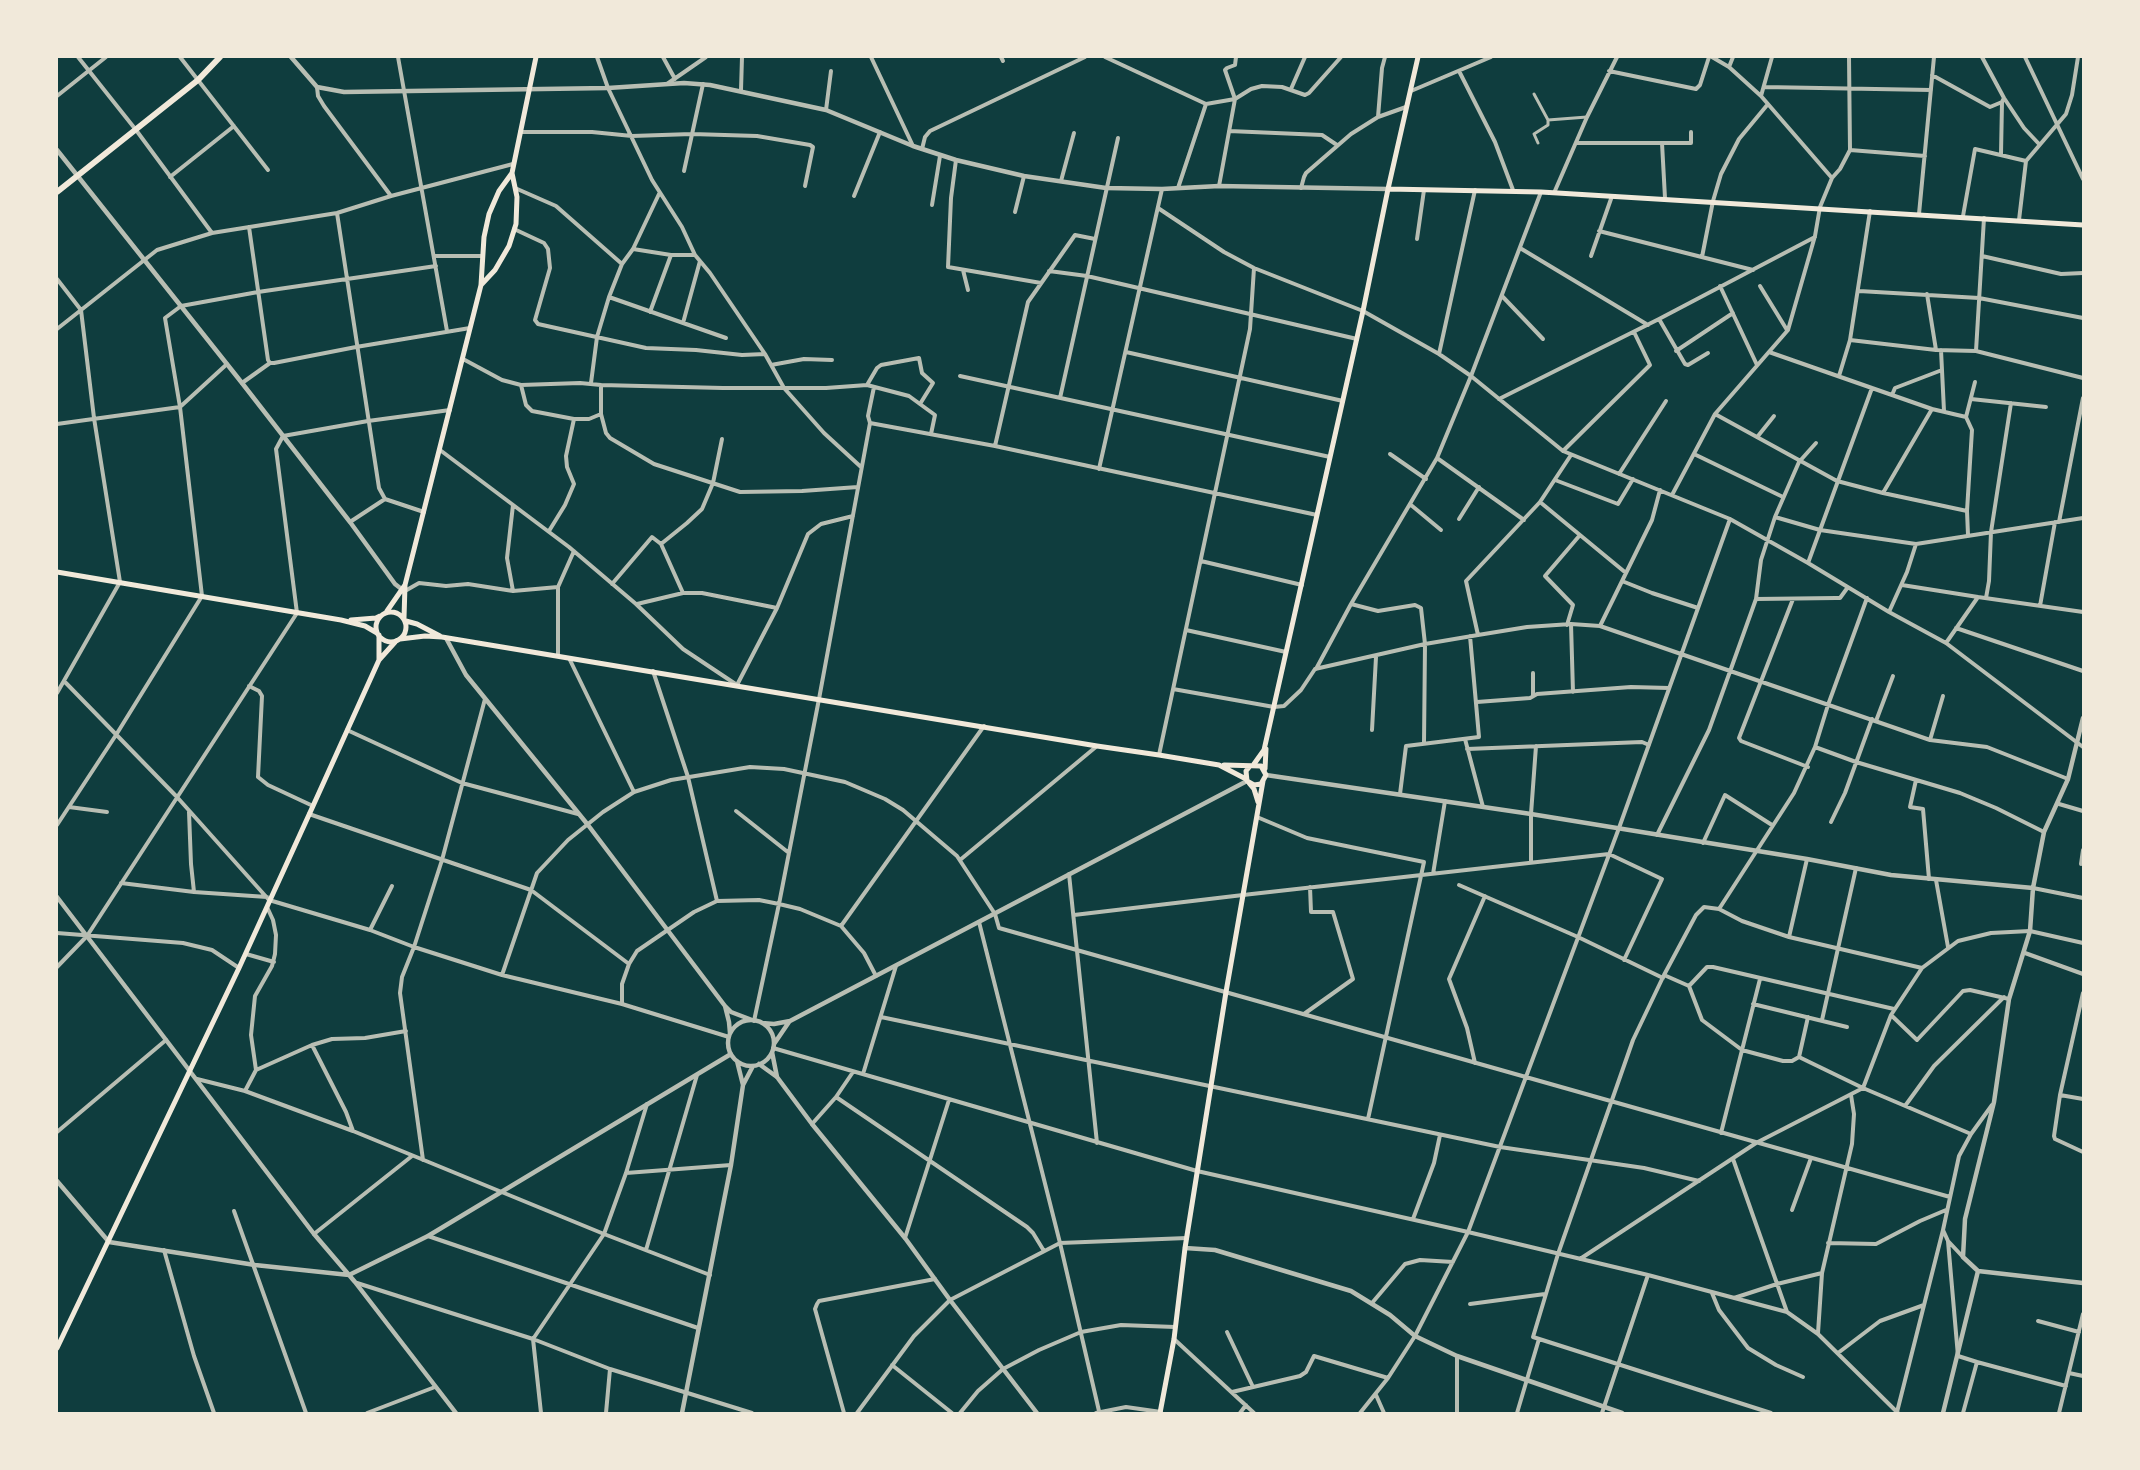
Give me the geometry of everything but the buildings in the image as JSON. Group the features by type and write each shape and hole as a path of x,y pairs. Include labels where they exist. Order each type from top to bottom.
{"main road":[{"path":"57,192 198,80 220,57"},
{"path":"481,285 495,270 509,246 514,229 517,197 512,173 513,164 536,57"},
{"path":"1258,806 1257,795 1247,781 1246,771 1264,750 1266,744 1357,339 1416,57"},
{"path":"57,1348 246,954 267,906 268,898 313,806 379,660 405,633 404,589 481,285 482,256 489,214 499,191 512,173"},
{"path":"1388,189 1513,190 1612,195 2083,225"},
{"path":"57,572 341,620 365,626 386,641 425,636 444,638 1097,746 1219,765 1261,766 1265,773"},
{"path":"379,660 376,623 404,589"},
{"path":"341,620 364,619 384,613 398,613 405,620 444,638"},
{"path":"1160,1413 1176,1327 1185,1248 1226,992 1265,773 1266,744"},
{"path":"1219,765 1247,781 1258,785 1263,781"}],"street":[{"path":"78,57 136,130 212,233"},
{"path":"57,96 106,57"},
{"path":"180,57 268,170"},
{"path":"291,57 317,87 324,106 391,196"},
{"path":"398,57 447,331"},
{"path":"597,57 608,88 659,194 682,227 695,255 710,273 765,354 784,388 825,433 862,468"},
{"path":"663,57 675,79"},
{"path":"667,84 706,57"},
{"path":"741,90 742,57"},
{"path":"871,57 913,146"},
{"path":"922,149 925,137 930,131 1085,57"},
{"path":"1105,57 1206,104 1235,99 1251,88 1262,86 1291,89 1305,95 1310,93 1341,57"},
{"path":"1219,186 1235,99 1225,70 1235,65 1236,57"},
{"path":"1291,89 1305,57"},
{"path":"1377,118 1385,57"},
{"path":"1410,92 1491,57"},
{"path":"1554,193 1587,117 1617,57"},
{"path":"1609,71 1696,89 1700,85 1711,57 1729,67 1761,96 1832,178"},
{"path":"1729,67 1733,57"},
{"path":"1761,96 1772,57"},
{"path":"1672,495 1715,414 1788,330 1815,236 1820,207 1832,178 1840,169 1850,150 1849,57"},
{"path":"1919,214 1934,57"},
{"path":"1982,57 2003,100 2039,144"},
{"path":"2025,57 2083,179"},
{"path":"2019,220 2026,161 2057,125 2070,105 2078,57"},
{"path":"826,110 831,71"},
{"path":"1459,71 1495,142 1513,190"},
{"path":"1932,75 1989,107 2003,100"},
{"path":"317,87 344,92 608,88 703,84 741,90 826,110 940,156 1024,176 1106,188 1162,189 1219,186 1388,189"},
{"path":"684,171 703,84"},
{"path":"1764,87 1931,90"},
{"path":"1534,94 1548,120 1548,125 1534,134 1538,143"},
{"path":"2001,154 2003,100"},
{"path":"1178,188 1206,104"},
{"path":"1702,257 1721,174 1739,139 1768,104"},
{"path":"1301,188 1304,177 1351,134 1377,118 1406,107"},
{"path":"1548,120 1587,117"},
{"path":"170,177 234,126"},
{"path":"520,132 592,132 632,136 692,134 757,136 812,145 805,186"},
{"path":"854,196 880,132"},
{"path":"1229,132 1322,135 1337,145"},
{"path":"1576,143 1691,143 1691,132"},
{"path":"1061,181 1074,133"},
{"path":"1060,398 1119,138"},
{"path":"1662,143 1665,198"},
{"path":"1964,216 1975,149 2026,161"},
{"path":"57,150 404,589 419,583 446,586 468,584 513,591 558,587"},
{"path":"1850,150 1925,156"},
{"path":"932,205 940,156"},
{"path":"956,160 951,198 948,267 1041,283"},
{"path":"57,329 157,250 212,233 337,213 391,196 513,164"},
{"path":"1015,212 1024,176"},
{"path":"515,188 556,206 622,264"},
{"path":"1099,469 1162,189"},
{"path":"1417,239 1424,189"},
{"path":"1439,354 1475,189"},
{"path":"1173,689 1274,708 1284,706 1291,701 1316,669 1351,604 1437,458 1472,376 1541,192"},
{"path":"591,383 597,338 609,297 622,264 633,249 659,194"},
{"path":"1591,256 1612,195"},
{"path":"1158,208 1224,252 1254,268 1363,311 1439,354 1472,376 1563,451 1730,519 1946,643 2083,747"},
{"path":"1839,376 1850,340 1870,210"},
{"path":"337,213 379,488 385,499 424,512"},
{"path":"1976,351 1984,218"},
{"path":"249,227 270,363"},
{"path":"514,229 544,243 548,249 550,268 535,323 646,348 742,355 765,354"},
{"path":"1599,231 1754,270"},
{"path":"995,446 1028,302 1075,235 1095,239"},
{"path":"1499,399 1648,325 1815,236"},
{"path":"1520,248 1648,325"},
{"path":"633,249 671,255 695,255"},
{"path":"650,312 671,255"},
{"path":"435,256 482,256"},
{"path":"1982,256 2061,274 2083,273"},
{"path":"682,323 699,261"},
{"path":"57,825 202,596 180,407 165,318 181,306 258,292 436,266"},
{"path":"1159,755 1250,329 1254,268"},
{"path":"963,270 968,290"},
{"path":"1049,272 1087,276 1357,339"},
{"path":"57,279 81,310 94,418 120,582 57,693"},
{"path":"1720,286 1757,365"},
{"path":"1760,286 1788,330"},
{"path":"1859,291 1979,298 2083,318"},
{"path":"1927,294 1942,370 1944,411"},
{"path":"1502,296 1543,339"},
{"path":"609,297 726,338"},
{"path":"1676,351 1733,313"},
{"path":"1659,319 1686,365 1708,353"},
{"path":"242,383 270,363 470,328"},
{"path":"1563,451 1650,365 1634,332"},
{"path":"1850,340 1938,350 1976,351 2083,378"},
{"path":"1126,352 1343,401"},
{"path":"1769,352 1932,409 1966,417"},
{"path":"867,385 881,365 919,358 922,373 933,383 920,404"},
{"path":"463,359 502,380 521,385 591,383 784,388 867,385 909,396 935,415 931,434"},
{"path":"771,365 804,359 832,360"},
{"path":"57,424 180,407 227,364"},
{"path":"1892,395 1894,387 1942,370"},
{"path":"960,376 1330,457"},
{"path":"1968,535 1966,511 1972,430 1966,417 1975,382"},
{"path":"521,385 528,408 574,419 589,419 601,414"},
{"path":"601,385 601,414 606,433 610,438 654,464 740,492 802,491 858,486"},
{"path":"753,1021 779,904 819,699 870,423 868,416 874,387"},
{"path":"1808,563 1872,388"},
{"path":"2040,606 2083,398"},
{"path":"1971,399 2046,408"},
{"path":"1619,474 1666,401"},
{"path":"1986,598 1991,532 2011,403"},
{"path":"1883,493 1932,409"},
{"path":"283,436 450,410"},
{"path":"1715,414 1837,481 1966,511"},
{"path":"1758,436 1774,416"},
{"path":"549,531 566,505 574,484 567,467 566,456 574,419"},
{"path":"870,423 995,446 1317,515"},
{"path":"57,967 87,936 297,613 276,450 283,436"},
{"path":"661,544 699,514 713,483 722,439"},
{"path":"1657,835 1701,750 1731,672 1756,599 1767,539 1783,497 1799,462 1816,443"},
{"path":"440,450 574,551 636,604 683,650 737,685 777,608 808,534 821,524 853,516"},
{"path":"1390,454 1426,479"},
{"path":"1694,454 1783,497"},
{"path":"1478,634 1466,581 1540,502 1571,455"},
{"path":"1437,458 1524,520"},
{"path":"1556,480 1618,504 1633,479"},
{"path":"1459,519 1479,487"},
{"path":"1600,626 1652,520 1660,490"},
{"path":"350,522 385,499"},
{"path":"1540,502 1626,573"},
{"path":"513,504 507,558 513,591"},
{"path":"1411,504 1441,530"},
{"path":"1775,517 1820,530 1916,544 2083,518"},
{"path":"1360,1413 1388,1378 1414,1336 1468,1232 1619,828 1730,519"},
{"path":"1573,692 1569,625 1573,605 1545,576 1580,535"},
{"path":"612,584 652,537 661,544 683,593"},
{"path":"1889,612 1902,585 1916,544"},
{"path":"558,656 558,587 574,551"},
{"path":"1201,561 1302,585"},
{"path":"1622,580 1652,593 1698,608"},
{"path":"1902,585 2083,612"},
{"path":"1756,599 1840,598 1848,587"},
{"path":"636,604 683,593 702,593 777,608"},
{"path":"1946,643 1978,597"},
{"path":"1719,909 1794,793 1808,767 1867,598"},
{"path":"1793,599 1739,738 1741,741 1808,767"},
{"path":"1351,604 1378,610 1419,606 1425,644 1424,743"},
{"path":"1316,669 1478,634 1527,627 1600,626 1930,740 1987,747 2068,779"},
{"path":"1956,628 2083,671"},
{"path":"1186,630 1286,652"},
{"path":"1400,794 1406,746 1479,737 1470,636"},
{"path":"444,638 466,675 588,825 725,1006 731,1012 762,1023 774,1024 790,1021 1247,781"},
{"path":"569,657 634,792"},
{"path":"1372,730 1376,657"},
{"path":"653,671 688,777 717,901"},
{"path":"1533,673 1533,696"},
{"path":"1831,822 1893,676"},
{"path":"64,681 177,797 268,898"},
{"path":"249,686 260,691 262,696 258,777 268,785 313,806"},
{"path":"1477,702 1631,687 1669,688"},
{"path":"1930,740 1943,696"},
{"path":"423,1160 400,993 402,977 442,860 486,698"},
{"path":"1964,1257 1965,1219 1994,1102 2007,998 2025,953 2030,931 2033,888 2044,832 2059,804 2068,779 2083,718"},
{"path":"841,926 984,726"},
{"path":"347,729 462,783 578,814"},
{"path":"1465,739 1483,807"},
{"path":"1467,749 1642,742 1649,745"},
{"path":"960,860 1097,746"},
{"path":"1531,863 1531,814 1536,746"},
{"path":"1815,747 1971,797 2044,832"},
{"path":"502,975 537,873 568,840 603,812 634,792 671,780 750,767 804,773 826,777 864,789 894,804 916,821 960,860 995,914 999,928 1950,1197"},
{"path":"1265,773 1619,828 1891,875 2033,888 2083,898"},
{"path":"1916,780 1910,807 1923,809 1929,879"},
{"path":"1703,843 1725,795 1772,825"},
{"path":"1433,874 1445,801"},
{"path":"2059,804 2083,811"},
{"path":"69,807 107,812"},
{"path":"736,811 789,853"},
{"path":"189,812 194,892"},
{"path":"309,814 531,890 629,964"},
{"path":"1257,817 1307,838 1424,862 1368,1119"},
{"path":"2081,864 2083,850"},
{"path":"1074,915 1609,854 1662,879 1624,960"},
{"path":"1789,937 1807,859"},
{"path":"1822,1020 1856,868"},
{"path":"1069,874 1097,1143"},
{"path":"1936,880 1948,947"},
{"path":"121,883 268,898 502,975 622,1004 729,1036"},
{"path":"1459,885 1578,937 1624,960 1689,986 1702,1020 1742,1050 1783,1061 1792,1061 1799,1057 1809,1017"},
{"path":"370,930 392,886"},
{"path":"1303,1014 1353,979 1333,912 1311,912 1310,887"},
{"path":"1475,1063 1467,1028 1449,979 1485,895"},
{"path":"57,897 314,1234 355,1282 456,1413"},
{"path":"622,1004 622,984 636,951 694,912 717,901 759,900 779,904 800,909 841,926 864,954 876,977"},
{"path":"245,1091 256,1070 251,1035 255,996 274,962 276,935 267,906"},
{"path":"1771,1413 1533,1337 1558,1254 1634,1040 1664,976 1700,910 1704,907 1719,909 1742,921 1789,937 1922,968"},
{"path":"979,922 1060,1243 1097,1412 1126,1407 1160,1413"},
{"path":"1580,1259 1756,1143 1863,1088 1894,1009 1922,968 1958,940 1991,933 2030,931 2083,944"},
{"path":"57,933 199,946 212,950 239,968"},
{"path":"2025,953 2083,974"},
{"path":"246,954 274,962"},
{"path":"863,1074 896,966"},
{"path":"1689,986 1709,966 1894,1009"},
{"path":"1721,1133 1760,979"},
{"path":"1891,1015 1917,1040 1964,991 1970,990 2007,998"},
{"path":"2083,993 2060,1095 2054,1136 2055,1140 2083,1152"},
{"path":"1905,1106 1934,1066 2007,998"},
{"path":"1753,1004 1847,1027"},
{"path":"725,1006 729,1022 728,1043 743,1085"},
{"path":"881,1017 1440,1134 1500,1146 1644,1168 1699,1181"},
{"path":"729,1036 738,1024 753,1021"},
{"path":"736,1061 756,1065 764,1062 790,1021"},
{"path":"762,1023 771,1032 777,1077"},
{"path":"256,1070 312,1045 332,1039 365,1038 406,1031"},
{"path":"57,1132 167,1039"},
{"path":"312,1045 346,1112 353,1131"},
{"path":"773,1048 1197,1171 1648,1275 1786,1312 1818,1334 1897,1413"},
{"path":"57,1181 109,1242 255,1265 349,1275 428,1236 731,1054"},
{"path":"1799,1057 1863,1088 1971,1134"},
{"path":"756,1065 777,1077 812,1124 905,1238 1037,1413"},
{"path":"682,1413 731,1165 743,1085 756,1065"},
{"path":"812,1124 836,1097 853,1072"},
{"path":"646,1250 697,1074"},
{"path":"197,1079 245,1091 353,1131 710,1275"},
{"path":"1818,1334 1822,1273 1847,1168 1853,1129 1851,1095"},
{"path":"2060,1095 2083,1099"},
{"path":"836,1097 1027,1227 1044,1251"},
{"path":"905,1238 949,1100"},
{"path":"1897,1413 1943,1230 1959,1156 1971,1134 1994,1102"},
{"path":"541,1413 533,1340 604,1234 647,1104"},
{"path":"1413,1220 1434,1162 1440,1134"},
{"path":"314,1234 412,1156"},
{"path":"1792,1210 1811,1158"},
{"path":"1733,1159 1786,1312"},
{"path":"626,1173 731,1165"},
{"path":"1828,1244 1876,1244 1946,1209"},
{"path":"234,1211 306,1413"},
{"path":"1943,1230 1948,1241 1958,1356"},
{"path":"428,1236 698,1328"},
{"path":"857,1413 914,1336 950,1300 1060,1243 1187,1238"},
{"path":"1948,1241 1978,1271 2083,1283"},
{"path":"1185,1248 1215,1250 1351,1291 1372,1303 1414,1336 1457,1356 1622,1413"},
{"path":"163,1250 194,1356 214,1413"},
{"path":"1372,1303 1405,1264 1420,1260 1453,1262"},
{"path":"1943,1413 1978,1271"},
{"path":"1734,1298 1822,1273"},
{"path":"1602,1413 1648,1275"},
{"path":"844,1413 815,1309 819,1301 935,1279"},
{"path":"355,1282 533,1340 610,1369 752,1413"},
{"path":"1712,1293 1719,1310 1748,1348 1776,1365 1803,1377"},
{"path":"1470,1304 1545,1294"},
{"path":"1838,1353 1880,1321 1924,1305"},
{"path":"2059,1413 2083,1314"},
{"path":"2038,1321 2079,1332"},
{"path":"960,1413 978,1391 1003,1369 1081,1332 1121,1325 1176,1327"},
{"path":"1227,1332 1253,1387"},
{"path":"1174,1339 1254,1413"},
{"path":"1516,1413 1539,1339"},
{"path":"1232,1392 1300,1376 1306,1372 1314,1356 1388,1378"},
{"path":"1457,1356 1457,1413"},
{"path":"1958,1356 2066,1386"},
{"path":"1963,1413 1977,1362"},
{"path":"892,1365 952,1413"},
{"path":"606,1413 610,1369"},
{"path":"2069,1373 2083,1376"},
{"path":"369,1413 435,1387"},
{"path":"1376,1395 1384,1413"},
{"path":"1240,1413 1246,1405"}]}
